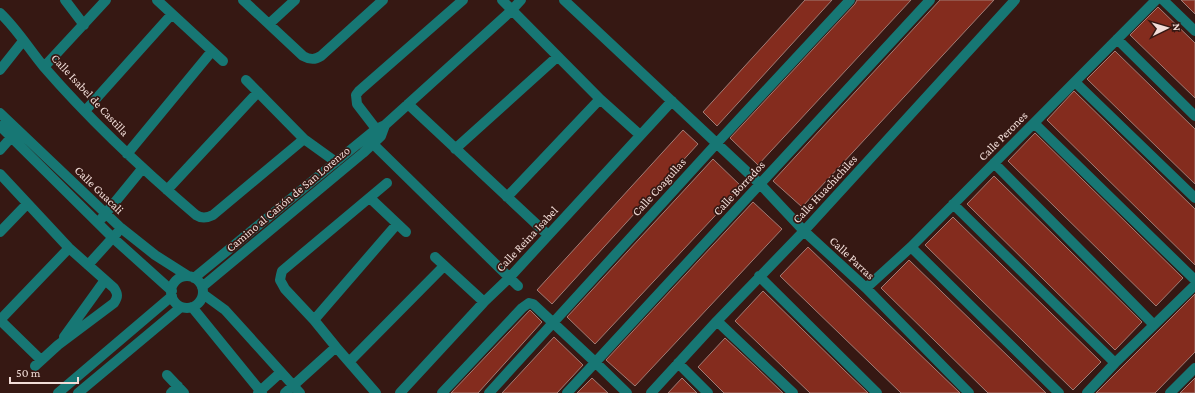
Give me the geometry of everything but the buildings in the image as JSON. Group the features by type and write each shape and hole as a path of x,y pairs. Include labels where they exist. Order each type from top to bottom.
{"street":[{"path":"65,0 84,25"},
{"path":"44,67 106,0"},
{"path":"157,0 223,62"},
{"path":"243,0 307,58 317,59 383,0"},
{"path":"269,24 296,0"},
{"path":"381,130 357,104 356,95 463,0"},
{"path":"502,0 600,100 640,135"},
{"name":"Camino al Cañón de San Lorenzo","path":"203,290 381,130 521,0"},
{"name":"Calle Parras","path":"564,0 760,184 804,231 866,288 969,393"},
{"name":"Calle Coagullas","path":"489,393 716,143 850,0"},
{"name":"Calle Borrados","path":"567,393 930,0"},
{"name":"Calle Huachichiles","path":"651,393 759,276 804,231 1015,0"},
{"name":"Calle Perones","path":"866,288 911,247 1156,0"},
{"path":"1163,0 1195,31"},
{"name":"Calle Isabel de Castilla","path":"0,12 44,67 85,111 142,169 200,218 213,216 304,139"},
{"path":"85,111 172,14"},
{"path":"1117,39 1195,116"},
{"path":"0,70 24,41"},
{"path":"127,154 212,51"},
{"path":"455,149 557,56"},
{"path":"246,80 304,139 336,162"},
{"path":"1075,82 1195,198"},
{"path":"167,190 258,92"},
{"path":"507,197 600,100"},
{"name":"Calle Reina Isabel","path":"400,393 484,302 509,278 672,101"},
{"path":"408,104 548,235"},
{"name":"Calle Guacali","path":"0,113 14,133 98,223 172,294"},
{"path":"1034,124 1195,280"},
{"name":"Calle Guacali","path":"0,126 14,133 121,228 155,255 191,277"},
{"path":"0,150 14,133"},
{"path":"370,140 518,286"},
{"name":"Camino al Cañón de San Lorenzo","path":"191,277 336,162 370,140"},
{"path":"994,163 1154,325"},
{"path":"98,223 142,169"},
{"path":"0,174 69,248 114,288 117,293 117,298 114,303 58,345 38,363 0,320 69,248"},
{"path":"376,393 314,320 285,289 280,280 280,275 282,271 387,183"},
{"path":"370,198 406,232"},
{"path":"0,232 27,204"},
{"path":"953,204 1115,363"},
{"path":"314,320 397,224"},
{"path":"88,265 121,228"},
{"path":"911,247 1059,393"},
{"path":"435,257 484,302"},
{"path":"349,362 444,266"},
{"path":"759,276 877,393"},
{"path":"203,290 201,300 192,307 181,307 176,303 172,294 173,285 182,277 191,277 199,282 203,290 224,310 296,389"},
{"path":"58,345 104,280"},
{"path":"1087,393 1115,363 1195,285"},
{"path":"58,393 172,294"},
{"path":"442,393 525,305 529,303 535,306 554,322 627,393"},
{"path":"78,393 181,307"},
{"path":"192,307 260,392 280,372"},
{"path":"717,321 793,393"},
{"path":"285,393 296,389 336,347"},
{"path":"678,363 708,393"},
{"path":"1170,393 1195,368"},
{"path":"168,374 178,391"}]}
